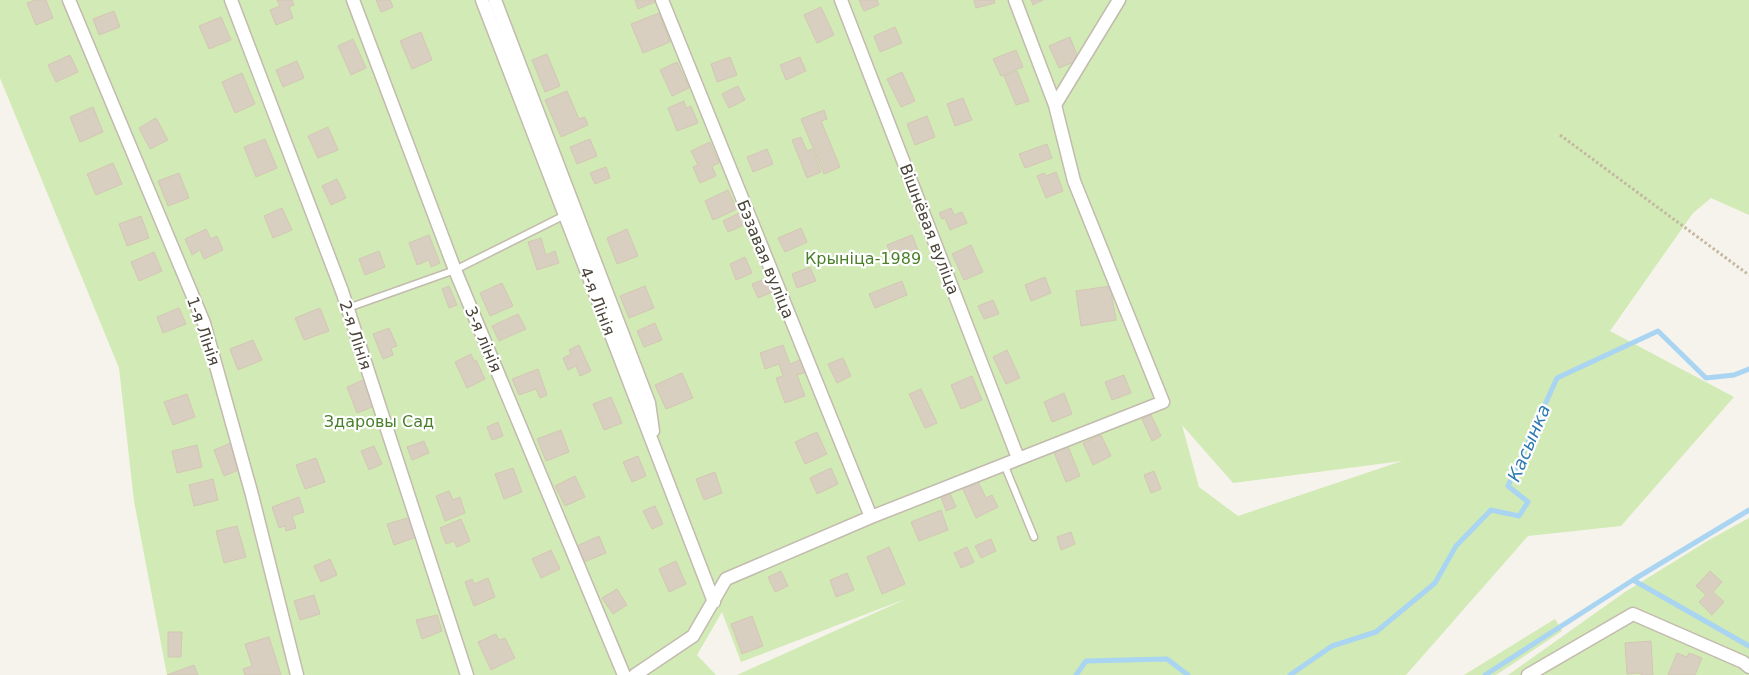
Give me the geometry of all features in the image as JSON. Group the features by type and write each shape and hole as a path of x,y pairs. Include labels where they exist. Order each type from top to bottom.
{"street":[{"name":"1-я Лінія","path":"69,0 204,323 252,495 297,675"},
{"name":"2-я Лінія","path":"231,0 348,308 467,675"},
{"name":"3-я лінія","path":"353,0 455,270 624,675"},
{"name":"4-я Лінія","path":"482,0 714,602"},
{"path":"495,0 649,403 656,452"},
{"name":"Бэзавая вуліца","path":"662,0 871,517"},
{"name":"Вішнёвая вуліца","path":"841,0 1018,458"},
{"path":"635,675 693,636 726,578 871,517 1163,402 1074,181 1055,105 1015,0"},
{"path":"1055,105 1119,0"},
{"path":"1528,675 1549,669 1633,614 1743,662 1749,667"}],"lane":[{"path":"348,308 455,270 565,215"},
{"path":"1004,464 1034,537"}],"path":[{"path":"1560,135 1749,275"}],"green space":[{"path":"0,0 1749,0 1749,215 1711,198 1693,213 1610,331 1734,397 1621,526 1528,536 1406,675 737,675 908,598 741,662 722,612 697,655 716,675 167,675 134,501 119,368 0,78","holes":["1182,425 1233,483 1402,461 1238,516 1199,487"]},
{"path":"1749,518 1749,675 1508,675 1625,592 1709,540"},
{"path":"1555,619 1562,631 1496,675 1464,675"}],"building":[{"path":"35,0 46,0 53,18 36,25 27,3"},
{"path":"277,0 292,0 294,5 289,7 293,18 276,25 270,10 280,6"},
{"path":"376,0 390,0 393,7 381,12"},
{"path":"635,0 654,0 655,2 638,9"},
{"path":"859,0 877,0 879,5 864,11"},
{"path":"974,0 994,0 995,3 976,8"},
{"path":"1031,0 1043,0 1033,5"},
{"path":"821,7 834,35 817,43 804,15"},
{"path":"114,11 120,27 99,35 93,19"},
{"path":"659,13 670,42 643,53 631,24"},
{"path":"221,17 231,40 209,49 199,26"},
{"path":"895,27 902,43 880,52 874,36"},
{"path":"421,32 432,60 412,69 400,41"},
{"path":"1070,37 1079,60 1059,68 1049,46"},
{"path":"353,39 366,68 351,75 338,46"},
{"path":"1016,50 1023,67 1001,76 993,59"},
{"path":"547,54 560,86 545,92 532,60"},
{"path":"70,55 78,72 56,82 48,65"},
{"path":"730,57 737,75 717,82 711,64"},
{"path":"800,57 806,71 786,80 780,65"},
{"path":"297,61 304,78 283,87 276,70"},
{"path":"677,62 689,88 672,96 660,70"},
{"path":"1017,71 1029,101 1016,105 1004,76"},
{"path":"902,72 915,101 901,107 887,79"},
{"path":"242,73 255,104 235,113 222,82"},
{"path":"738,86 745,100 729,108 722,94"},
{"path":"567,91 579,119 585,117 588,125 561,137 545,100"},
{"path":"963,98 972,120 955,126 947,104"},
{"path":"684,101 686,108 691,106 698,123 677,131 668,108"},
{"path":"93,107 103,132 80,142 70,117"},
{"path":"824,110 827,119 821,121 840,167 824,174 801,119"},
{"path":"927,116 935,137 915,145 907,124"},
{"path":"156,118 168,140 150,149 139,128"},
{"path":"328,127 338,150 318,158 308,136"},
{"path":"801,137 807,151 812,149 821,172 807,178 792,140"},
{"path":"265,139 277,168 256,177 244,147"},
{"path":"590,139 597,156 577,164 570,147"},
{"path":"710,142 719,163 712,166 716,176 700,183 693,167 698,165 691,151"},
{"path":"1047,144 1052,158 1025,168 1019,154"},
{"path":"767,149 773,164 753,172 747,157"},
{"path":"113,163 122,184 96,195 87,174"},
{"path":"606,167 610,178 595,184 590,173"},
{"path":"1056,172 1063,191 1046,198 1037,176 1044,173 1046,176"},
{"path":"179,173 189,198 168,206 158,181"},
{"path":"337,179 346,198 331,205 322,186"},
{"path":"728,190 737,209 713,220 705,201"},
{"path":"282,208 292,230 273,238 264,216"},
{"path":"951,208 954,215 962,212 967,223 950,230 945,218 942,219 939,213"},
{"path":"739,213 744,225 728,232 723,221"},
{"path":"141,216 149,238 127,246 119,224"},
{"path":"801,228 807,242 785,252 778,238"},
{"path":"206,229 211,239 217,236 223,250 204,259 200,250 192,255 185,239"},
{"path":"627,229 638,256 617,264 607,238"},
{"path":"429,235 440,263 431,267 429,260 417,265 409,243"},
{"path":"912,235 918,250 893,260 887,245"},
{"path":"541,238 546,255 555,251 559,263 537,270 528,242"},
{"path":"971,245 983,272 964,280 952,254"},
{"path":"379,251 385,267 365,275 359,259"},
{"path":"154,252 162,271 139,281 131,262"},
{"path":"745,257 752,273 736,280 730,264"},
{"path":"810,267 816,281 797,288 792,274"},
{"path":"770,277 775,291 758,298 752,284"},
{"path":"1045,277 1051,293 1031,301 1025,285"},
{"path":"902,281 907,295 875,308 869,294"},
{"path":"502,283 513,306 490,316 480,293"},
{"path":"449,286 457,305 449,308 442,289"},
{"path":"645,286 654,308 629,318 620,296"},
{"path":"1110,286 1116,320 1081,326 1076,291"},
{"path":"993,300 999,314 984,319 978,306"},
{"path":"179,308 186,324 163,333 157,317"},
{"path":"320,308 329,331 304,340 295,318"},
{"path":"518,314 526,329 499,341 492,326"},
{"path":"655,323 662,340 644,347 637,331"},
{"path":"389,328 397,346 391,348 393,355 383,359 373,334"},
{"path":"253,340 262,360 238,370 230,349"},
{"path":"579,345 591,371 580,376 576,366 568,370 563,358 571,354 569,350"},
{"path":"783,345 790,364 802,359 807,372 797,375 805,396 785,403 776,378 783,376 779,364 765,369 760,353"},
{"path":"1007,350 1020,378 1006,384 993,357"},
{"path":"471,354 485,379 467,388 455,362"},
{"path":"843,358 851,376 837,383 828,364"},
{"path":"538,369 547,395 540,398 536,389 519,395 512,379"},
{"path":"682,373 693,398 666,409 655,385"},
{"path":"1124,375 1131,393 1112,400 1105,382"},
{"path":"972,376 982,400 961,409 951,385"},
{"path":"365,379 375,406 357,413 347,387"},
{"path":"921,389 937,423 925,428 909,394"},
{"path":"1064,393 1072,414 1052,422 1044,402"},
{"path":"187,394 195,417 173,425 164,402"},
{"path":"611,397 622,423 604,430 593,404"},
{"path":"1151,415 1161,436 1152,441 1142,419"},
{"path":"498,422 503,436 492,440 487,427"},
{"path":"561,430 569,452 546,461 537,439"},
{"path":"817,432 827,454 805,464 795,442"},
{"path":"1101,435 1111,456 1093,465 1083,443"},
{"path":"424,441 429,453 412,460 407,447"},
{"path":"231,443 241,469 224,476 214,450"},
{"path":"1067,444 1080,476 1066,482 1053,450"},
{"path":"197,445 202,467 177,473 172,451"},
{"path":"374,446 382,464 369,470 361,451"},
{"path":"638,456 646,476 632,482 623,462"},
{"path":"316,458 325,482 305,489 296,465"},
{"path":"513,468 522,492 504,499 495,474"},
{"path":"831,468 838,484 817,494 810,478"},
{"path":"1154,471 1161,489 1151,493 1144,475"},
{"path":"715,472 722,493 704,500 696,479"},
{"path":"575,476 585,497 565,506 555,486"},
{"path":"213,479 218,500 194,506 189,485"},
{"path":"977,480 986,498 992,495 998,507 976,518 962,487"},
{"path":"449,491 453,500 460,497 465,513 445,521 436,496"},
{"path":"950,493 956,507 946,511 941,497"},
{"path":"299,497 304,512 292,516 296,528 286,531 285,526 279,528 272,507"},
{"path":"655,506 663,524 652,529 643,511"},
{"path":"941,510 948,530 919,541 911,522"},
{"path":"411,517 417,537 394,545 387,524"},
{"path":"461,519 470,541 457,547 454,541 446,544 440,528"},
{"path":"237,526 246,557 224,563 216,531"},
{"path":"1071,532 1075,544 1061,550 1057,537"},
{"path":"599,536 606,553 584,562 577,546"},
{"path":"991,539 996,551 981,558 975,546"},
{"path":"889,547 905,584 882,594 867,557"},
{"path":"967,547 974,562 961,568 954,553"},
{"path":"551,550 560,569 541,578 532,559"},
{"path":"330,559 337,575 321,582 314,566"},
{"path":"676,561 686,584 669,592 659,569"},
{"path":"781,571 788,586 775,592 768,577"},
{"path":"1710,571 1722,582 1713,592 1724,602 1712,615 1699,602 1706,595 1696,586"},
{"path":"847,573 854,590 836,597 830,580"},
{"path":"488,578 495,597 474,606 465,582 472,579 474,584"},
{"path":"617,589 627,605 613,614 602,598"},
{"path":"314,595 320,614 300,620 294,601"},
{"path":"437,615 442,631 422,639 416,620"},
{"path":"752,616 763,646 742,654 731,624"},
{"path":"168,632 182,632 181,657 168,657"},
{"path":"496,634 499,640 505,638 515,658 491,670 478,642"},
{"path":"269,637 281,675 245,675 243,669 252,666 245,644"},
{"path":"1651,641 1653,675 1641,675 1641,673 1627,674 1625,643"},
{"path":"1677,653 1687,657 1689,653 1702,658 1695,675 1668,675"},
{"path":"194,665 198,675 167,675"}],"waterway":[{"name":"Касынка","path":"1290,675 1332,646 1376,632 1435,583 1456,546 1491,510 1519,516 1528,502 1508,486 1557,378 1658,331 1706,378 1734,375 1749,369"},
{"path":"1485,675 1633,580 1749,510"},
{"path":"1633,580 1749,646"},
{"name":"Касынка","path":"1076,675 1086,661 1167,659 1188,675"}],"park label":[{"name":"Крыніца-1989","path":"863,258"},
{"name":"Здаровы Сад","path":"379,421"}]}
